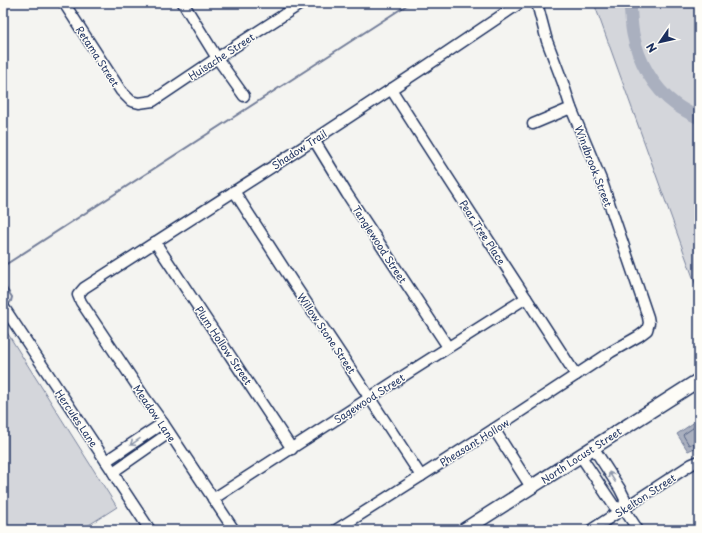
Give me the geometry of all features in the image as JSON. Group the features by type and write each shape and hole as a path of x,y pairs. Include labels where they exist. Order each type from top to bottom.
{"main road":[{"name":"North Locust Street","path":"464,530 699,380"}],"street":[{"name":"Retama Street","path":"64,3 121,91 131,101 139,103"},
{"path":"182,3 217,58 244,96"},
{"name":"Huisache Street","path":"139,103 153,101 302,3"},
{"name":"Shadow Trail","path":"78,295 84,288 314,140 520,3"},
{"name":"Windbrook Street","path":"536,3 547,41 571,108 604,188 648,317 649,324 647,330"},
{"name":"Pear Tree Place","path":"391,89 576,376"},
{"path":"533,124 571,108"},
{"name":"Tanglewood Street","path":"314,140 352,201 448,347"},
{"name":"Willow Stone Street","path":"234,191 420,476"},
{"name":"Plum Hollow Street","path":"155,242 292,449"},
{"name":"Meadow Lane","path":"78,295 80,302 234,530"},
{"name":"Sagewood Street","path":"213,499 292,449 369,397 526,298"},
{"name":"Hercules Lane","path":"3,306 114,472 119,483 150,530"},
{"name":"Pheasant Hollow","path":"336,530 494,430 611,352 647,330"},
{"path":"106,461 163,423"},
{"path":"494,430 531,486"},
{"path":"114,472 169,433"},
{"path":"593,447 620,489 625,499 624,509 638,530"},
{"path":"580,455 614,506 624,509"},
{"name":"Skelton Street","path":"591,530 692,464 699,461"}],"shaded area":[{"path":"594,3 699,3 699,294"},
{"path":"3,326 117,507 81,530 3,530"}],"water":[{"path":"699,419 699,446 688,451 677,434"}],"waterway":[{"path":"3,268 5,265 410,3"},
{"path":"630,3 635,44 653,82 675,104 699,118"},
{"path":"3,284 12,297 9,304"}]}
